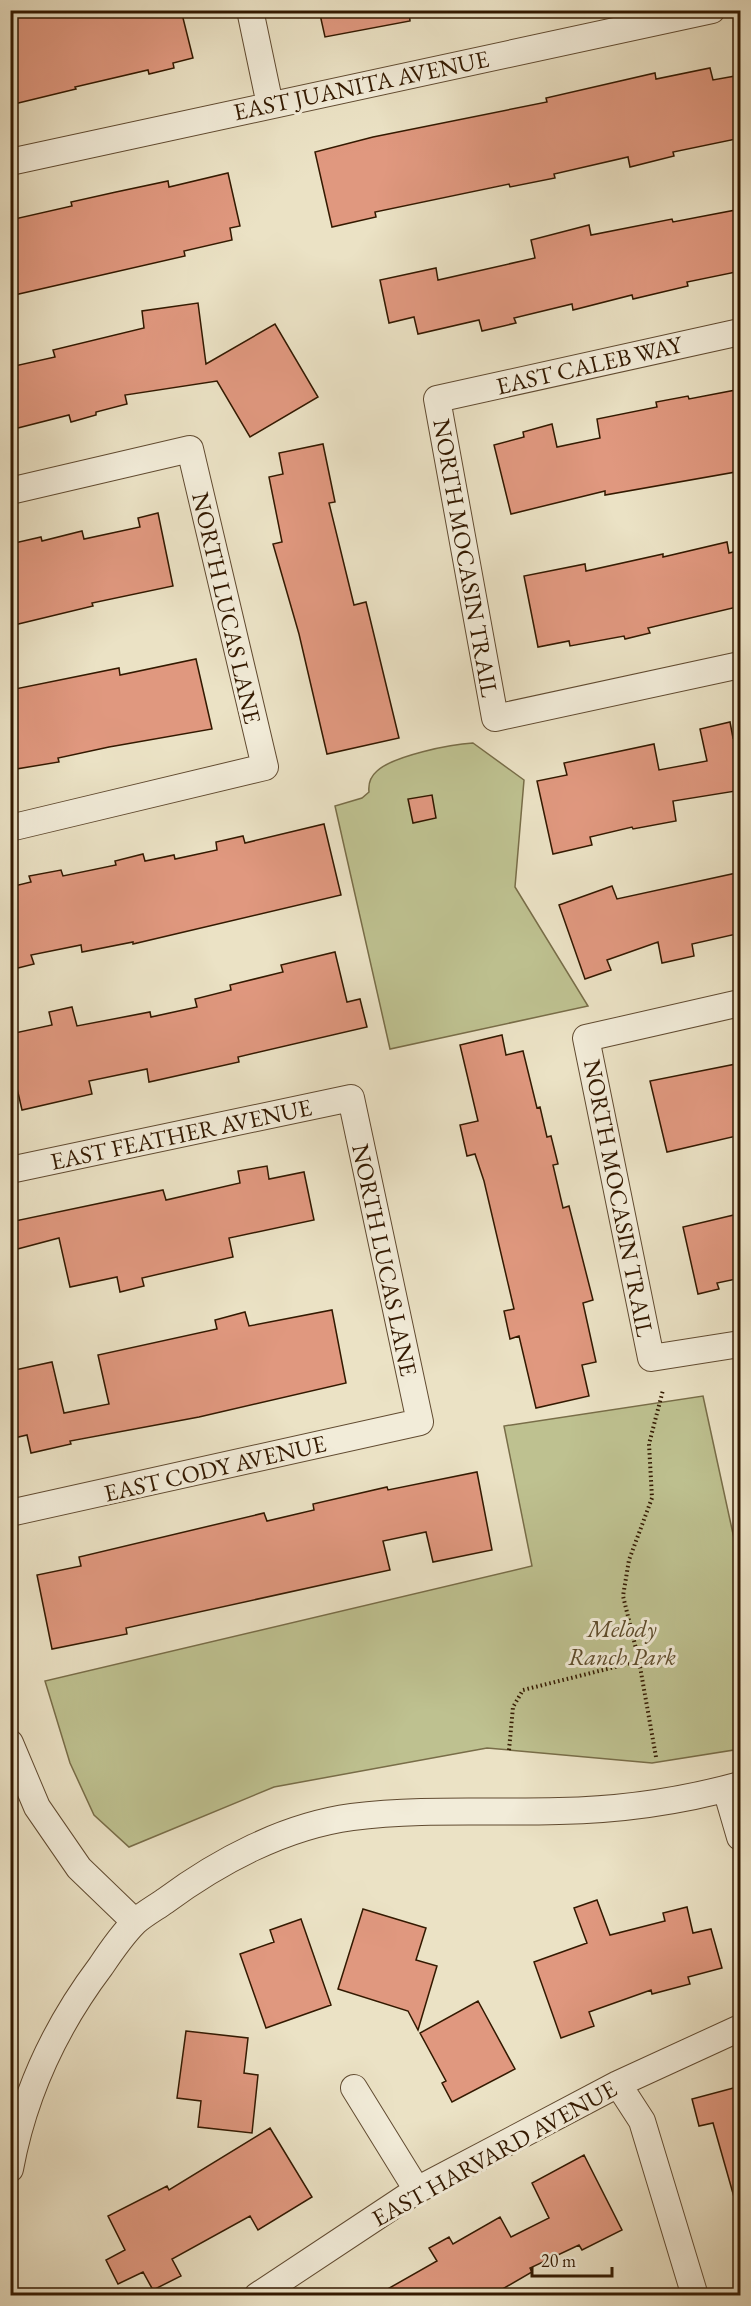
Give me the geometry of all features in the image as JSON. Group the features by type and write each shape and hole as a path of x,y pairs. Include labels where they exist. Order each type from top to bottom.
{"street":[{"path":"250,10 270,105"},
{"name":"EAST JUANITA AVENUE","path":"10,162 712,10"},
{"name":"EAST CALEB WAY","path":"438,399 741,332"},
{"name":"NORTH MOCASIN TRAIL","path":"438,399 495,718 741,665"},
{"name":"NORTH LUCAS LANE","path":"10,491 190,449 265,767 10,828"},
{"name":"NORTH MOCASIN TRAIL","path":"741,1003 586,1038 651,1358 741,1344"},
{"name":"NORTH LUCAS LANE","path":"351,1098 420,1422"},
{"name":"EAST FEATHER AVENUE","path":"10,1170 351,1098"},
{"name":"EAST CODY AVENUE","path":"10,1513 420,1422"},
{"path":"10,1743 37,1807 79,1868 135,1922"},
{"path":"10,2169 21,2118 46,2054 81,1991 135,1922 189,1883 228,1860 309,1827 350,1818 405,1812 606,1809 658,1802 734,1787 741,1837"},
{"name":"EAST HARVARD AVENUE","path":"257,2295 417,2190 618,2084 741,2028"},
{"path":"618,2084 642,2121 695,2295"},
{"path":"354,2088 417,2190"}],"path":[{"path":"656,1758 639,1661 623,1596 629,1560 652,1498 650,1444 663,1390"},
{"path":"509,1750 513,1707 523,1690 639,1661"}],"green space":[{"path":"473,743 524,780 515,887 588,1006 390,1049 335,806 362,798 369,792 370,780 375,773 396,760 437,748"},
{"name":"Melody Ranch Park","path":"703,1396 740,1566 740,1749 652,1763 487,1748 274,1787 129,1847 94,1815 70,1763 45,1681 532,1566 504,1426"}],"building":[{"path":"48,10 181,10 193,58 173,63 174,68 149,74 148,70 10,105 10,19"},
{"path":"319,10 409,10 410,21 325,37"},
{"path":"710,68 713,80 741,75 741,138 673,152 674,156 630,167 628,157 554,174 555,178 510,187 509,184 375,212 376,217 332,227 315,152 373,137 547,102 546,98 655,73 656,79"},
{"path":"228,173 240,226 230,228 232,240 184,251 185,256 10,296 10,220 72,206 71,202 116,192 168,181 169,187"},
{"path":"741,209 741,271 687,282 688,286 633,299 632,295 573,310 572,304 514,318 516,323 482,331 479,320 418,334 414,317 389,323 380,280 436,268 438,280 535,258 531,240 589,225 591,235 672,219 673,222"},
{"path":"198,303 206,364 275,324 318,397 250,437 217,381 125,395 127,404 96,412 96,415 71,422 69,415 10,430 10,367 55,357 53,350 144,328 142,311"},
{"path":"741,389 741,471 605,495 605,491 511,514 494,445 524,437 523,432 552,424 557,447 600,438 597,419 657,407 656,402 688,396 689,399"},
{"path":"323,444 335,502 329,503 354,605 366,602 399,738 327,754 299,634 273,544 282,542 269,477 283,474 279,453"},
{"path":"158,513 173,586 92,603 93,606 10,626 10,544 41,537 42,541 82,531 84,539 140,527 138,518"},
{"path":"727,542 729,553 741,550 741,592 734,594 737,607 648,628 650,633 625,639 624,636 570,646 569,641 538,647 524,576 585,564 586,571"},
{"path":"196,659 212,729 109,747 58,758 59,762 10,770 10,690 119,668 120,675"},
{"path":"730,722 733,738 741,736 741,782 735,784 736,791 673,801 676,821 633,829 632,827 590,837 592,845 553,854 537,781 567,775 564,763 654,744 659,770 707,761 700,729"},
{"path":"432,795 436,818 413,823 408,799"},
{"path":"324,824 341,895 133,944 133,942 82,952 81,945 31,955 34,964 10,970 10,887 31,882 29,876 61,870 63,876 116,865 115,861 143,854 145,861 174,855 175,859 217,850 216,842 243,836 245,843"},
{"path":"741,872 741,933 692,944 694,956 662,963 658,942 607,960 611,970 585,979 559,905 612,886 617,899"},
{"path":"335,952 347,1002 360,999 367,1027 238,1057 239,1062 149,1082 147,1069 89,1081 92,1094 22,1110 10,1058 10,1034 52,1025 49,1012 72,1007 77,1026 150,1012 151,1017 197,1007 195,999 231,990 230,985 283,972 281,965"},
{"path":"502,1035 506,1055 523,1051 537,1108 540,1107 547,1137 551,1136 558,1164 553,1165 563,1208 569,1206 593,1300 583,1303 596,1362 582,1365 589,1396 536,1408 519,1336 510,1339 504,1311 514,1309 484,1181 475,1154 467,1156 460,1125 478,1121 460,1045"},
{"path":"741,1063 741,1135 667,1152 650,1081"},
{"path":"267,1166 269,1179 304,1172 314,1220 229,1238 233,1257 142,1278 144,1286 120,1292 117,1277 70,1287 59,1238 10,1251 10,1222 163,1190 166,1200 240,1183 238,1171"},
{"path":"738,1214 741,1278 717,1283 719,1289 698,1294 683,1227"},
{"path":"332,1310 346,1383 199,1417 70,1441 71,1444 31,1453 27,1435 10,1439 10,1371 52,1362 64,1413 109,1404 98,1355 217,1329 215,1320 245,1312 249,1326"},
{"path":"477,1472 492,1550 433,1562 426,1532 383,1541 390,1570 126,1628 127,1634 52,1649 37,1575 81,1566 79,1557 264,1513 267,1521 314,1510 313,1504 387,1487 388,1490"},
{"path":"597,1900 610,1935 665,1921 663,1913 687,1907 693,1933 711,1929 722,1968 688,1977 690,1984 652,1994 651,1990 589,2012 594,2026 561,2038 534,1962 587,1943 574,1908"},
{"path":"363,1909 426,1928 416,1960 437,1966 418,2030 408,2011 338,1989"},
{"path":"301,1919 331,2005 266,2028 240,1954 274,1942 270,1930"},
{"path":"478,2001 515,2069 452,2102 442,2083 446,2081 420,2033"},
{"path":"186,2031 248,2038 244,2073 258,2075 252,2133 198,2127 201,2101 177,2098"},
{"path":"741,2086 741,2197 734,2197 713,2123 699,2126 692,2099"},
{"path":"270,2128 312,2197 258,2230 250,2216 172,2259 181,2276 153,2290 143,2272 118,2284 106,2260 125,2250 108,2216 167,2186 169,2190"},
{"path":"584,2155 622,2230 582,2250 579,2245 530,2268 532,2272 492,2295 377,2295 437,2261 429,2248 449,2237 453,2244 500,2217 511,2237 549,2218 532,2183"}]}
